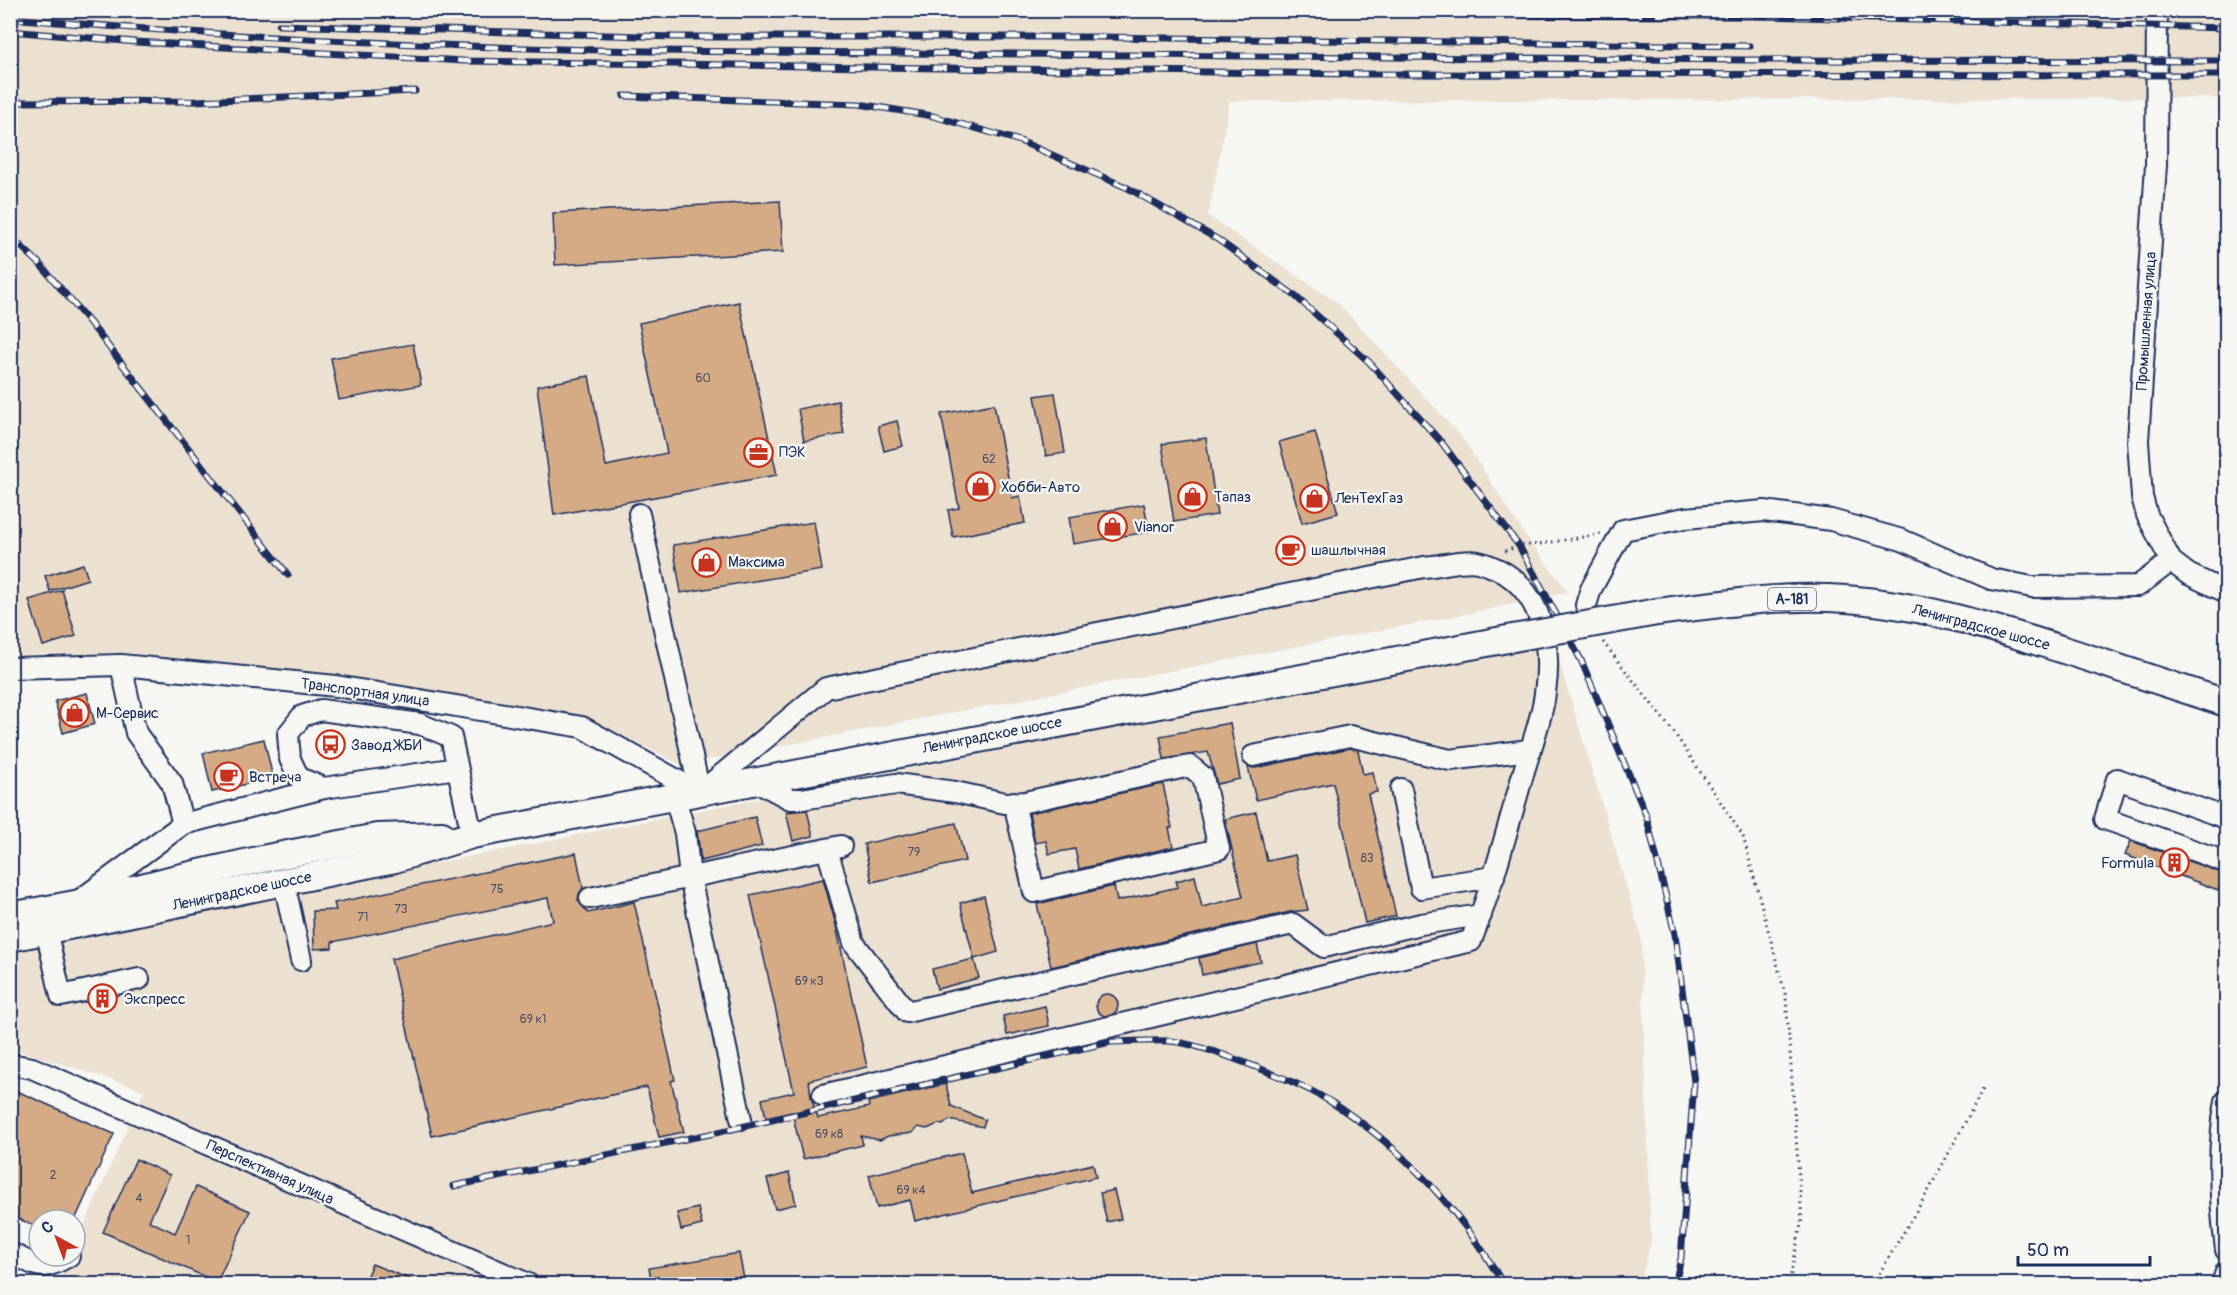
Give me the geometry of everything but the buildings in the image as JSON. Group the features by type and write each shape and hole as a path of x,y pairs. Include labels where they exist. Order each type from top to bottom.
{"main road":[{"name":"Ленинградское шоссе","path":"10,938 395,860 472,835 1513,638 1657,612 1730,603 1828,598 1927,610 2015,634 2226,704"},
{"name":"Ленинградское шоссе","path":"10,916 75,904 169,880 377,837 472,835"}],"street":[{"name":"Промышленная улица","path":"2157,10 2156,165 2138,441 2142,497 2147,515 2171,561 2188,574 2226,592"},
{"path":"1586,605 1591,589 1623,530 1685,518 1764,511 1831,520 1902,540 1991,579 2032,586 2138,586 2171,561"},
{"path":"639,514 700,793 826,688 1424,567 1476,562 1509,575 1532,600 1542,626 1549,658 1545,696 1494,877 1471,941 823,1095"},
{"path":"121,665 136,733 172,783 183,824"},
{"name":"Транспортная улица","path":"10,668 121,665 336,686 582,727 700,793"},
{"path":"324,788 299,778 291,759 288,734 302,716 321,710 420,724 450,737 472,835"},
{"path":"1253,756 1350,736 1450,760 1529,750"},
{"path":"756,782 790,799 896,784 955,792 1005,803 1014,802 1024,802 1190,766 1203,777 1219,849 1034,892 1014,802"},
{"path":"75,904 183,824 324,788 457,768"},
{"path":"2226,818 2117,779 2105,819 2226,862"},
{"path":"1401,789 1420,888 1494,877"},
{"path":"675,798 685,833 690,878 741,1119"},
{"path":"590,898 834,847 854,943 907,1012 1293,924 1324,947 1421,924 1481,915"},
{"path":"284,882 301,960"},
{"path":"46,930 61,996 139,979"},
{"name":"Перспективная улица","path":"10,1064 32,1068 528,1284"},
{"path":"2226,1101 2221,1167 2226,1250"},
{"path":"10,1253 27,1260"},
{"path":"2222,1284 2226,1272"}],"path":[{"path":"1476,562 1519,546 1623,530"},
{"path":"1586,605 1597,635 1675,734 1743,836 1786,998 1802,1219 1789,1284"},
{"path":"1873,1284 1930,1188 1983,1089"}],"shaded area":[{"path":"11,11 2226,11 2226,98 1230,101 1208,216 1339,304 1461,436 1525,535 1568,592 1486,610 682,765 587,718 340,675 127,653 11,655"},
{"path":"1553,640 1641,936 1651,1240 1640,1284 77,1284 61,1277 65,1268 87,1268 87,1219 144,1090 11,1048 11,948"}],"railway":[{"path":"1376,10 1480,15 1758,16 2226,28"},
{"path":"10,18 169,31 328,40 647,51 1748,60 2226,61"},
{"path":"279,25 674,37 1098,37 1750,46"},
{"path":"10,31 136,42 464,61 1351,74 2226,75"},
{"path":"10,102 195,101 415,91"},
{"path":"624,96 859,104 933,116 1020,141 1128,188 1217,239 1294,295 1369,362 1442,443 1519,546 1581,660 1646,815 1675,934 1694,1082 1681,1258 1675,1284"},
{"path":"10,236 39,263 90,323 288,575"},
{"path":"454,1186 715,1133 1110,1042 1169,1041 1213,1051 1286,1079 1325,1098 1359,1121 1407,1162 1450,1207 1503,1284"}],"place":[{"name":"ПЭК","path":"758,452"},
{"name":"Хобби-Авто","path":"980,487"},
{"name":"Тапаз","path":"1193,497"},
{"name":"ЛенТехГаз","path":"1314,498"},
{"name":"Vianor","path":"1113,527"},
{"name":"шашлычная","path":"1290,550"},
{"name":"Максима","path":"707,562"},
{"name":"М-Сервис","path":"75,713"},
{"name":"Завод ЖБИ","path":"330,745"},
{"name":"Встреча","path":"228,777"},
{"name":"Formula","path":"2175,863"},
{"name":"Экспресс","path":"103,999"}]}
